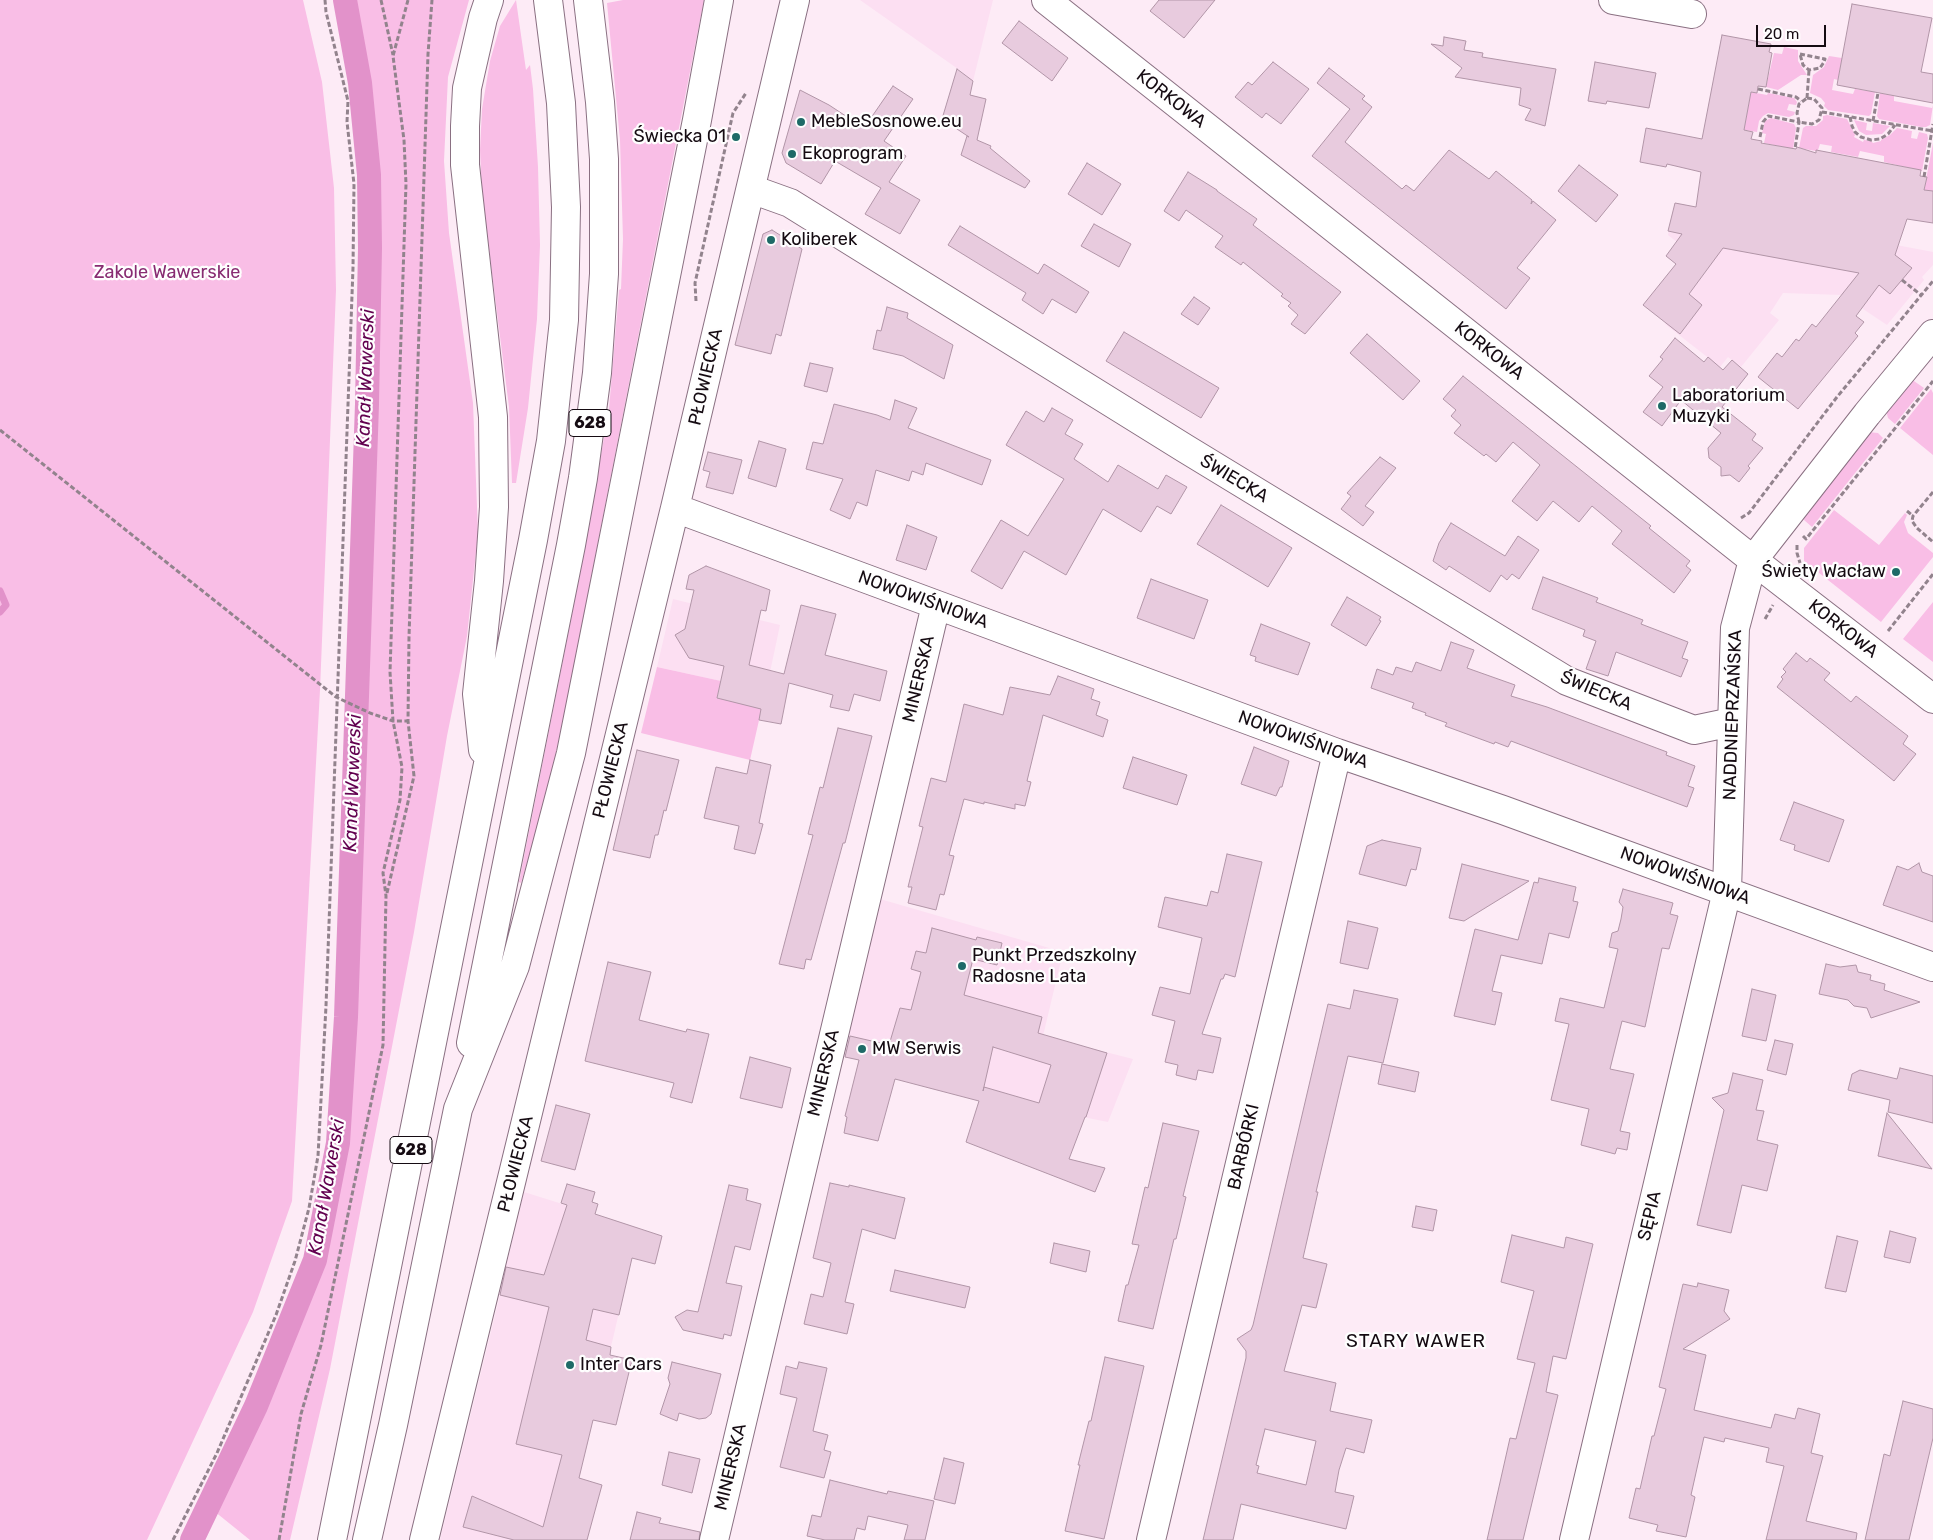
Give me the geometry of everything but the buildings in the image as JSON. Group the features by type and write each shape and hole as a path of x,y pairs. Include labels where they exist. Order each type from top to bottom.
{"street":[{"path":"486,777 477,694 489,582 494,507 493,417 465,164 465,126 467,88 480,27 489,0"},
{"name":"628","path":"332,1540 534,540 550,441 562,344 566,265 566,207 562,119 548,0"},
{"name":"628","path":"366,1540 422,1289 583,478 597,373 604,274 604,159 599,93 588,0"},
{"path":"458,1109 515,966 569,762 697,120 719,0"},
{"name":"PŁOWIECKA","path":"424,1540 675,508 795,0"},
{"name":"KORKOWA","path":"1046,0 1753,560 1933,699"},
{"path":"1613,0 1692,14"},
{"name":"ŚWIECKA","path":"751,190 790,203 1169,439 1567,681 1694,730 1732,722"},
{"name":"NADDNIEPRZAŃSKA","path":"1727,891 1735,628 1753,560 1867,414 1933,334"},
{"name":"NOWOWIŚNIOWA","path":"675,508 1337,753 1494,807 1933,967"},
{"name":"MINERSKA","path":"714,1540 936,605"},
{"name":"BARBÓRKI","path":"1151,1540 1337,753"},
{"name":"SĘPIA","path":"1574,1540 1727,891"}],"path":[{"path":"173,1540 217,1453 276,1316 295,1261 309,1208 318,1156 326,1006 353,268 354,184 347,122 348,101 325,0"},
{"path":"279,1540 301,1414 322,1345 383,1045 386,896 382,873 400,800 402,767 393,721 390,672 406,184 404,140 393,56 381,0"},
{"path":"393,56 408,0"},
{"path":"386,896 414,776 408,721 428,54 434,0"},
{"path":"1800,54 1825,59 1820,68 1810,70 1803,65 1800,54"},
{"path":"1807,98 1810,70"},
{"path":"1758,89 1796,97 1801,101"},
{"path":"1873,121 1878,93"},
{"path":"1760,136 1762,122 1768,116 1800,122 1808,124 1816,122 1822,112 1821,104 1818,102 1807,98 1801,101 1797,108 1800,122 1795,149"},
{"path":"1822,112 1932,131"},
{"path":"1850,117 1855,132 1861,137 1871,140 1883,138 1892,131 1895,125"},
{"path":"1924,177 1933,124"},
{"path":"1902,280 1921,295"},
{"path":"1758,500 1933,281"},
{"path":"1813,530 1932,384"},
{"path":"0,430 336,697 370,713 393,721 408,721"},
{"path":"1933,492 1913,516 1913,524 1933,542"},
{"path":"1907,511 1913,516"},
{"path":"1764,621 1776,600 1784,605 1810,572 1798,559 1798,543 1801,535"},
{"path":"1895,636 1888,631 1933,574"}],"shaded area":[{"path":"860,0 993,0 973,81 958,69"},
{"path":"1675,203 1933,252 1933,265 1922,277 1924,280 1887,325 1842,295 1783,293 1770,313 1779,320 1741,367 1728,357 1720,367 1665,324 1709,267 1668,235"},
{"path":"673,599 780,625 766,691 657,667"},
{"path":"880,899 1063,952 1043,1036 1133,1059 1108,1122 1068,1114 1005,1093 1004,1095 844,1056"},
{"path":"524,1192 639,1228 609,1355 562,1540 440,1540 500,1295 498,1294 504,1267 506,1267"}],"green space":[{"name":"Zakole Wawerskie","path":"0,0 303,0 322,82 334,188 336,290 320,690 292,1201 253,1312 147,1540 0,1540"},
{"path":"351,0 469,0 448,77 444,161 449,233 473,403 478,533 467,636 447,736 414,932 330,1369 290,1540 250,1540 214,1511 322,1257 345,1138 352,1054 374,308 373,133"},
{"path":"516,0 526,70 530,65 533,89 540,245 537,319 528,408 516,483 512,483 509,407 482,195 480,150 482,109 490,61 500,26"},
{"path":"623,0 704,0 563,721 544,805 521,883 519,882 581,569 609,409 619,290 621,289 623,239 620,140 607,3"},
{"path":"1784,47 1798,50 1798,61 1807,75 1801,75 1778,90 1766,87 1774,53 1782,54"},
{"path":"1829,56 1842,58 1838,80 1834,79 1832,90 1853,94 1855,89 1875,92 1869,116 1828,110 1821,98 1810,93 1813,75 1824,67"},
{"path":"1751,92 1794,98 1797,102 1796,105 1789,104 1787,110 1795,112 1794,115 1789,117 1768,113 1759,121 1757,132 1744,130"},
{"path":"1880,93 1894,96 1894,101 1932,108 1933,105 1930,125 1921,127 1879,119 1877,116"},
{"path":"1823,116 1847,119 1855,135 1854,137 1863,142 1864,140 1873,143 1881,141 1897,128 1912,131 1911,138 1917,139 1919,132 1927,134 1928,138 1922,171 1884,162 1884,156 1860,151 1858,157 1831,152 1832,146 1820,144 1816,151 1799,148 1803,128 1806,126 1816,126 1823,120"},
{"path":"1771,118 1794,124 1796,128 1793,149 1764,143 1766,134 1762,133 1765,121"},
{"path":"1854,120 1867,123 1866,130 1872,131 1873,123 1890,126 1882,134 1866,135 1859,131"},
{"path":"1933,143 1933,191 1924,190"},
{"path":"1911,379 1924,388 1895,424 1888,418 1886,410"},
{"path":"1931,389 1933,393 1933,455 1900,428"},
{"path":"1868,432 1878,433 1883,438 1812,527 1804,520 1805,515"},
{"path":"1834,510 1879,545 1905,513 1907,515 1904,522 1908,533 1933,553 1933,557 1881,622 1804,561 1804,548"},
{"path":"1933,602 1933,662 1903,639"},
{"path":"657,667 721,681 717,698 762,707 750,760 641,733"}],"waterway":[{"name":"Kanał Wawerski","path":"192,1540 256,1406 315,1260 338,1143 346,1017 367,404 370,248 369,175 360,83 345,0"},
{"path":"0,591 6,605 0,612"}],"place":[{"name":"MebleSosnowe.eu","path":"801,122"},
{"name":"Świecka 01","path":"736,137"},
{"name":"Ekoprogram","path":"792,154"},
{"name":"Koliberek","path":"771,240"},
{"name":"Laboratorium Muzyki","path":"1662,406"},
{"name":"Świety Wacław","path":"1896,572"},
{"name":"Punkt Przedszkolny Radosne Lata","path":"962,966"},
{"name":"MW Serwis","path":"862,1049"},
{"name":"Inter Cars","path":"570,1365"}],"district":[{"name":"STARY WAWER","path":"1416,1342"}]}
